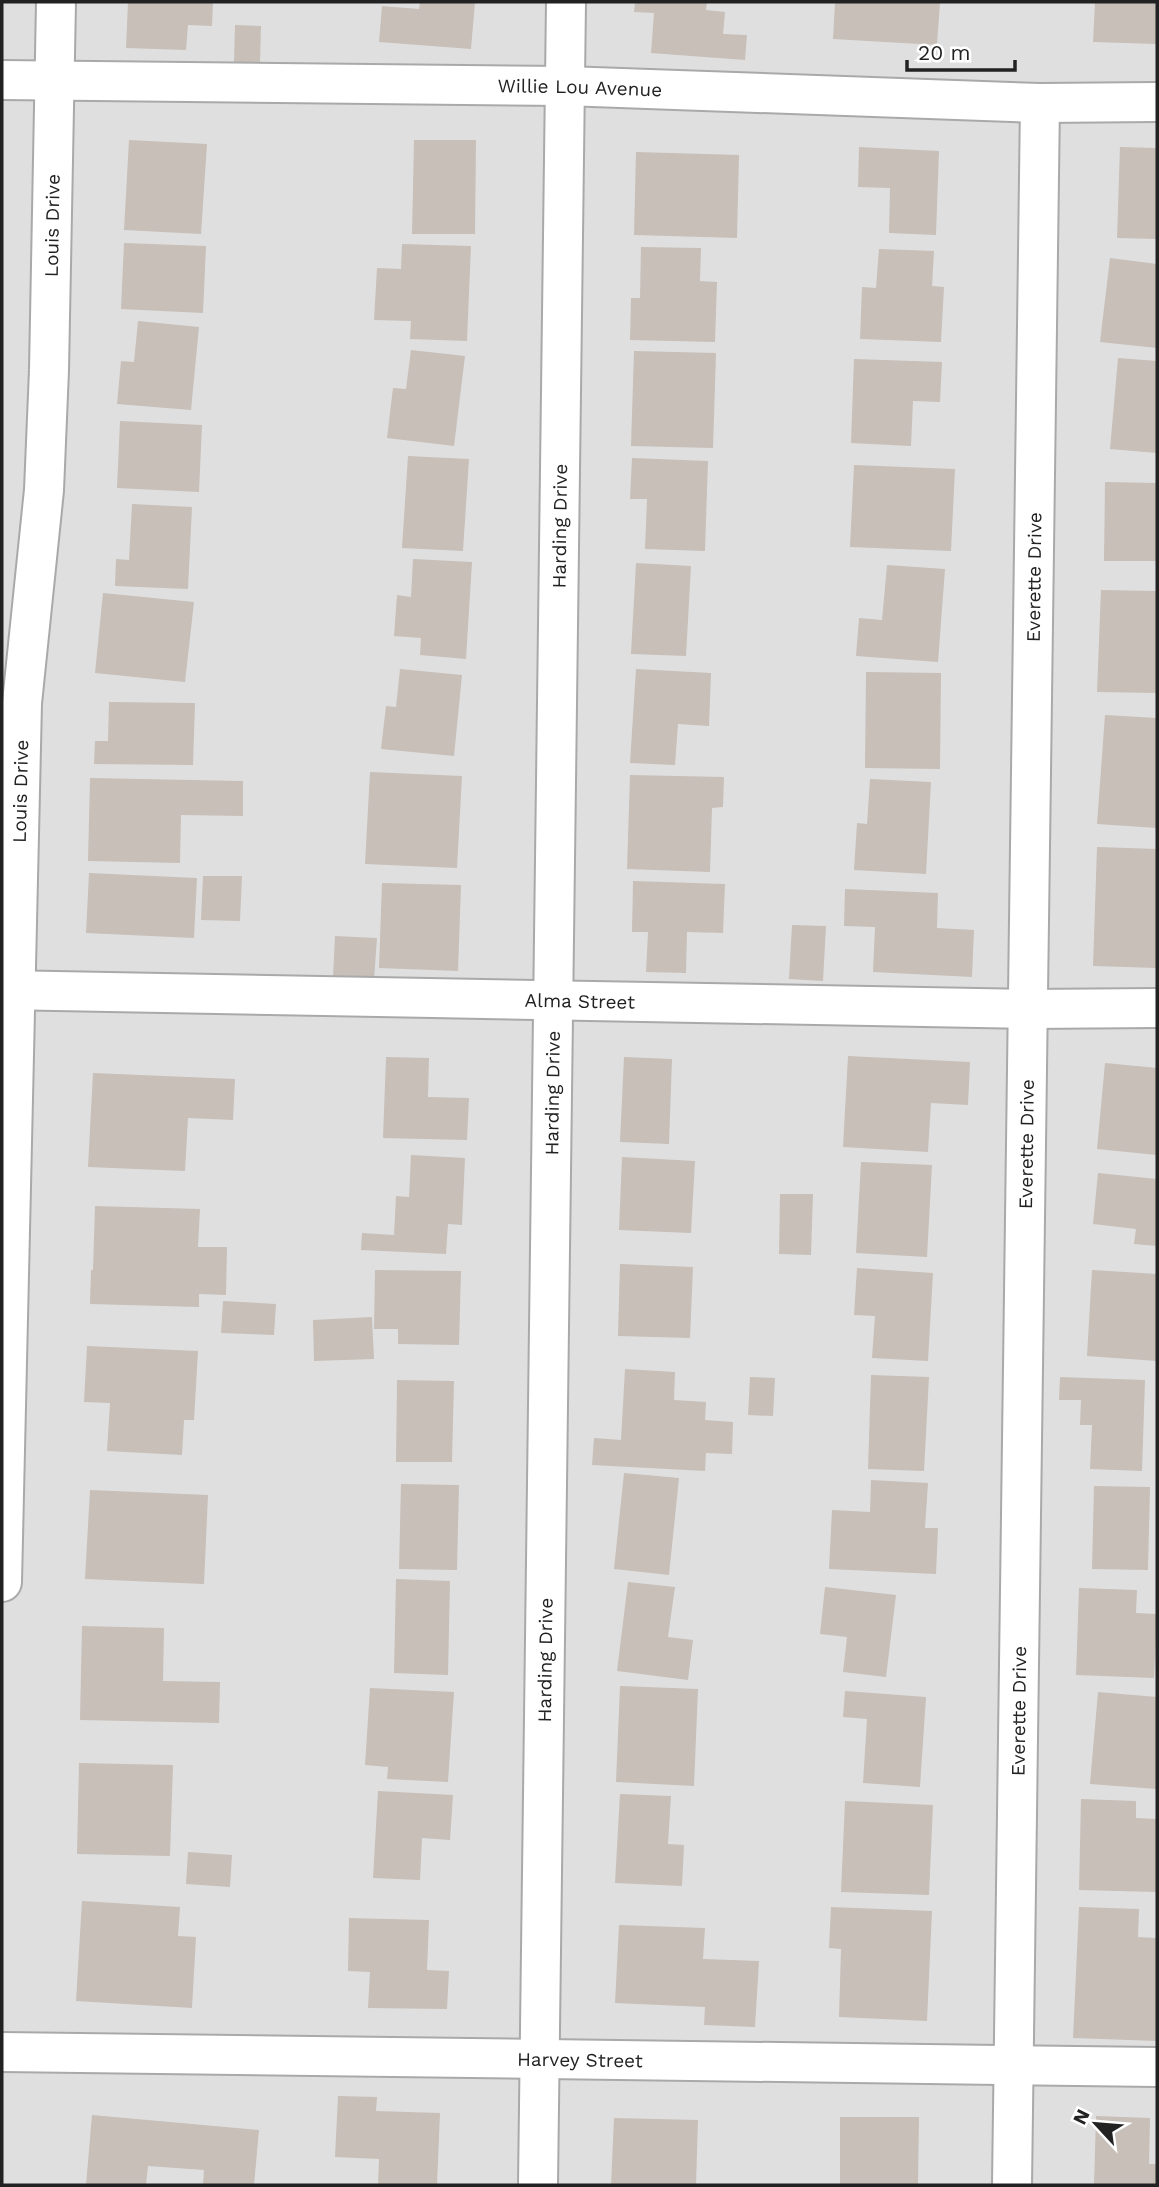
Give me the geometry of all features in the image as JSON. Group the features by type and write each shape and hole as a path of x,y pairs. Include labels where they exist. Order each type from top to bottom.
{"street":[{"name":"Louis Drive","path":"2,1582 9,991 22,703 44,490 49,370 55,2"},
{"name":"Harding Drive","path":"538,2185 566,2"},
{"name":"Willie Lou Avenue","path":"2,80 565,86 1040,103 1157,102"},
{"name":"Everette Drive","path":"1012,2185 1040,103"},
{"name":"Alma Street","path":"9,991 1027,1009 1157,1008"},
{"name":"Harvey Street","path":"2,2052 1157,2067"}],"shaded area":[{"path":"2,2 1157,2 1157,2185 2,2185"}],"building":[{"path":"128,2 213,2 212,26 188,25 186,50 126,48"},
{"path":"420,2 475,2 471,49 379,42 382,6 419,9"},
{"path":"635,2 707,2 706,10 725,12 723,34 747,35 745,60 651,53 654,13 634,12"},
{"path":"835,2 940,2 937,45 833,39"},
{"path":"1095,2 1157,2 1157,44 1093,42"},
{"path":"235,25 261,26 260,62 234,62"},
{"path":"129,140 207,144 201,234 124,230"},
{"path":"414,140 476,140 475,234 412,234"},
{"path":"859,147 939,151 936,235 889,233 890,188 858,187"},
{"path":"1120,147 1157,148 1157,239 1117,238"},
{"path":"636,152 739,155 737,238 634,235"},
{"path":"124,243 206,246 203,313 121,309"},
{"path":"402,244 471,246 467,341 410,339 411,321 374,320 377,268 401,269"},
{"path":"641,247 701,248 700,281 717,282 715,342 630,340 631,298 640,298"},
{"path":"879,249 934,251 932,286 944,287 941,342 860,339 862,287 876,288"},
{"path":"1110,258 1157,264 1157,348 1100,342"},
{"path":"138,321 199,327 191,410 117,404 121,361 134,362"},
{"path":"411,350 465,356 454,446 387,438 393,388 406,389"},
{"path":"634,351 716,353 713,448 631,446"},
{"path":"1118,358 1157,361 1157,453 1110,449"},
{"path":"854,359 942,362 940,402 913,401 911,446 851,443"},
{"path":"120,421 202,425 199,492 117,488"},
{"path":"408,456 469,459 463,551 402,548"},
{"path":"632,458 708,461 705,551 645,549 647,499 630,499"},
{"path":"854,465 955,469 951,551 850,547"},
{"path":"1105,482 1157,483 1157,561 1104,561"},
{"path":"132,504 192,507 188,589 115,586 116,559 129,560"},
{"path":"413,559 472,562 466,659 420,655 421,638 394,636 397,595 411,597"},
{"path":"636,563 691,566 686,656 631,654"},
{"path":"887,565 945,569 938,662 856,656 859,618 882,620"},
{"path":"1101,590 1157,591 1157,693 1097,692"},
{"path":"103,593 194,602 185,682 95,673"},
{"path":"400,669 462,675 454,756 381,749 386,706 396,707"},
{"path":"636,669 711,673 709,726 678,724 675,765 630,763"},
{"path":"866,672 941,673 940,769 865,768"},
{"path":"109,702 195,703 193,765 94,764 95,741 108,741"},
{"path":"1105,715 1157,718 1157,828 1097,824"},
{"path":"370,772 462,776 457,868 365,864"},
{"path":"630,775 724,777 723,807 712,808 710,872 627,869"},
{"path":"90,778 243,781 243,816 181,815 180,863 88,861"},
{"path":"870,779 931,782 926,874 854,870 857,823 867,824"},
{"path":"1097,847 1157,849 1157,968 1093,966"},
{"path":"89,873 197,878 194,938 86,933"},
{"path":"203,876 242,876 240,921 201,920"},
{"path":"633,881 725,884 723,933 687,932 686,973 646,972 648,932 632,932"},
{"path":"382,883 461,885 458,971 379,968"},
{"path":"845,889 938,893 937,928 974,930 972,977 873,972 875,927 844,926"},
{"path":"792,925 826,926 823,981 789,979"},
{"path":"335,936 377,938 374,980 333,977"},
{"path":"848,1056 970,1062 968,1105 931,1103 928,1152 843,1147"},
{"path":"386,1057 429,1058 428,1097 469,1098 467,1140 383,1138"},
{"path":"624,1057 672,1059 669,1144 620,1142"},
{"path":"1105,1063 1157,1068 1157,1155 1097,1149"},
{"path":"93,1073 235,1079 233,1120 188,1118 185,1171 88,1167"},
{"path":"411,1155 465,1158 462,1225 448,1224 446,1254 361,1250 362,1233 394,1235 396,1196 409,1197"},
{"path":"622,1157 695,1161 691,1233 619,1230"},
{"path":"861,1162 932,1165 927,1257 856,1253"},
{"path":"1098,1173 1157,1179 1157,1246 1134,1244 1136,1229 1093,1224"},
{"path":"780,1194 813,1194 811,1255 779,1254"},
{"path":"95,1206 200,1209 198,1247 227,1247 226,1295 199,1294 199,1307 90,1304"},
{"path":"620,1264 693,1267 690,1338 618,1336"},
{"path":"857,1268 933,1273 928,1361 872,1358 875,1316 854,1315"},
{"path":"375,1270 461,1271 459,1345 398,1344 398,1329 374,1329"},
{"path":"1092,1270 1157,1274 1157,1361 1087,1356"},
{"path":"223,1301 276,1304 274,1335 221,1333"},
{"path":"372,1317 374,1359 314,1361 313,1320"},
{"path":"87,1346 198,1351 194,1420 184,1420 182,1455 107,1451 110,1403 84,1402"},
{"path":"625,1369 675,1372 674,1400 706,1402 705,1420 733,1422 732,1454 706,1453 705,1471 592,1465 594,1438 621,1440"},
{"path":"871,1375 929,1377 924,1471 868,1469"},
{"path":"750,1377 775,1378 773,1416 748,1415"},
{"path":"1060,1377 1145,1380 1142,1471 1090,1469 1092,1425 1080,1425 1081,1400 1059,1400"},
{"path":"397,1380 454,1381 452,1462 396,1462"},
{"path":"624,1473 679,1478 669,1575 614,1569"},
{"path":"871,1480 928,1483 925,1528 938,1528 936,1574 829,1569 832,1510 870,1512"},
{"path":"401,1484 459,1485 457,1570 399,1569"},
{"path":"1094,1486 1150,1487 1148,1570 1092,1569"},
{"path":"90,1490 208,1495 204,1584 85,1579"},
{"path":"396,1579 450,1581 448,1675 394,1673"},
{"path":"628,1582 675,1587 668,1637 693,1640 688,1680 617,1671"},
{"path":"825,1587 896,1595 886,1677 843,1672 847,1637 820,1634"},
{"path":"1079,1588 1137,1590 1136,1613 1157,1614 1154,1678 1076,1675"},
{"path":"82,1626 164,1628 163,1681 220,1682 219,1723 80,1720"},
{"path":"620,1686 698,1689 694,1786 616,1782"},
{"path":"370,1688 454,1692 448,1782 387,1779 388,1767 365,1765"},
{"path":"845,1691 926,1697 920,1787 863,1783 867,1719 843,1717"},
{"path":"1098,1692 1157,1697 1157,1789 1090,1784"},
{"path":"79,1763 173,1765 170,1856 77,1854"},
{"path":"378,1791 453,1795 450,1840 422,1838 420,1880 373,1878"},
{"path":"620,1794 671,1796 668,1844 684,1845 682,1886 615,1883"},
{"path":"1081,1799 1136,1801 1136,1818 1157,1819 1157,1892 1079,1890"},
{"path":"845,1801 933,1805 929,1895 841,1892"},
{"path":"188,1852 232,1855 230,1887 186,1884"},
{"path":"82,1901 180,1907 178,1936 196,1937 192,2008 76,2001"},
{"path":"831,1907 932,1911 927,2021 839,2017 841,1949 829,1948"},
{"path":"1079,1907 1139,1909 1138,1937 1157,1938 1157,2041 1073,2038"},
{"path":"349,1918 429,1920 427,1970 449,1971 447,2009 368,2008 370,1972 348,1971"},
{"path":"619,1925 705,1928 703,1959 759,1961 755,2027 704,2025 705,2007 615,2003"},
{"path":"338,2096 377,2097 376,2111 440,2113 437,2185 378,2185 379,2159 335,2157"},
{"path":"92,2115 259,2130 254,2185 203,2185 204,2170 148,2166 146,2185 86,2185"},
{"path":"1096,2116 1150,2118 1149,2164 1157,2164 1157,2185 1094,2185"},
{"path":"840,2117 919,2117 918,2185 840,2185"},
{"path":"614,2118 698,2120 696,2185 611,2185"}]}
